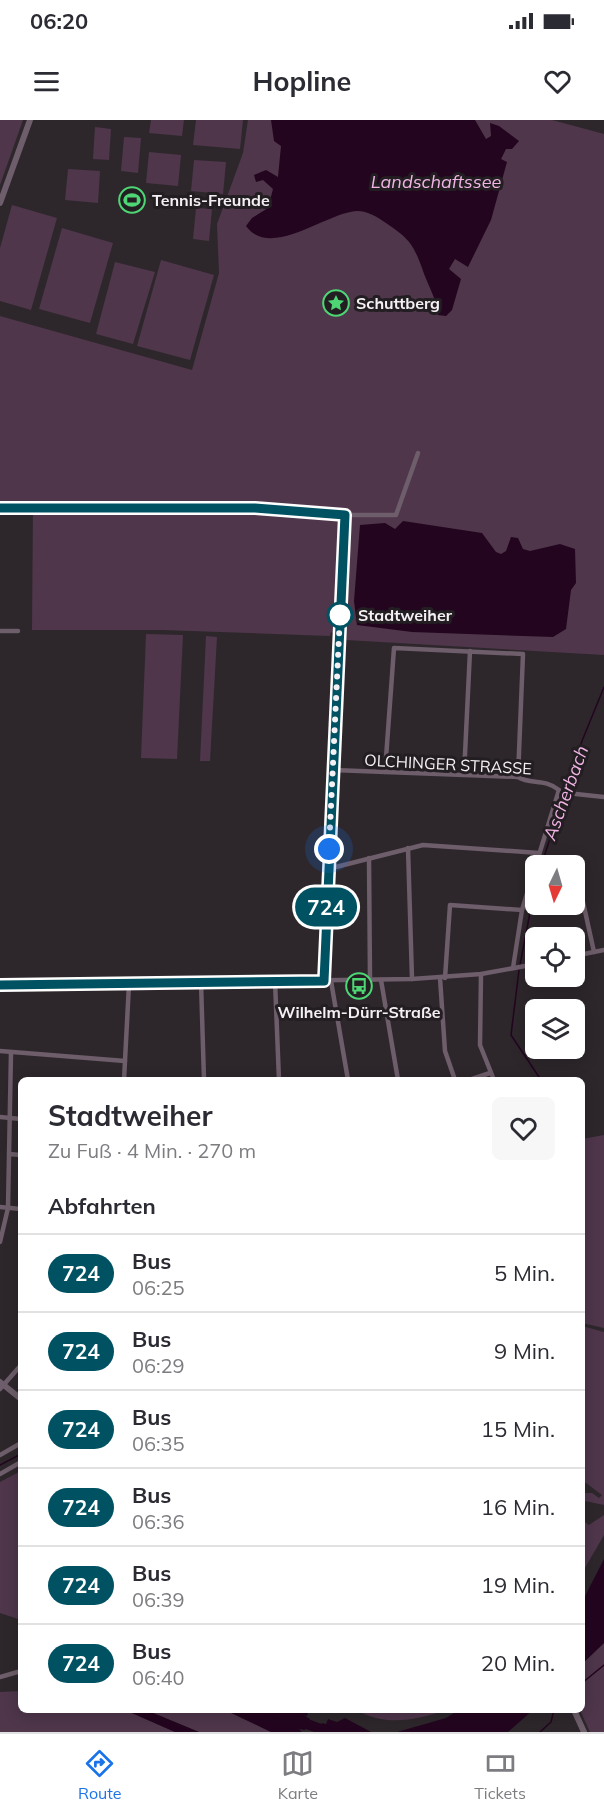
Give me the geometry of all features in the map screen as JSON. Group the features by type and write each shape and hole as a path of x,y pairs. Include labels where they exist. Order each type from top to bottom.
{"street":[{"path":"0,203 30,120"},
{"path":"0,508 255,508 345,515 396,515 418,453"},
{"path":"324,981 345,515"},
{"path":"0,631 18,631"},
{"path":"386,772 394,648 523,654 518,777"},
{"path":"464,776 470,651"},
{"name":"OLCHINGER STRASSE","path":"333,770 518,777 523,780 548,782 559,790 539,853"},
{"path":"576,794 604,797"},
{"path":"328,869 423,845 539,853 522,910 514,968"},
{"path":"408,848 412,979"},
{"path":"369,858 370,981"},
{"path":"454,1077 445,1051 442,978 450,905 522,910"},
{"path":"585,911 594,952"},
{"path":"585,954 604,950"},
{"path":"0,985 370,981 442,978 525,966"},
{"path":"481,974 479,1038 493,1077"},
{"path":"381,980 397,1077"},
{"path":"275,981 279,1077"},
{"path":"331,981 347,1077"},
{"path":"201,982 204,1077"},
{"path":"124,1077 129,984"},
{"path":"0,1051 125,1061"},
{"path":"0,1242 8,1208 11,1052"},
{"path":"478,1077 490,1073"},
{"path":"0,1117 18,1119"},
{"path":"9,1154 18,1155"},
{"path":"0,1207 18,1209"},
{"path":"18,1368 1,1385 18,1397"},
{"path":"0,1455 18,1445"},
{"path":"0,1474 18,1464"},
{"path":"0,1677 18,1672"},
{"path":"575,1713 584,1732"}],"shaded area":[{"path":"0,120 23,120 0,185"},
{"path":"151,120 184,120 182,136 149,133"},
{"path":"196,120 243,120 240,149 193,145"},
{"path":"248,120 552,120 604,134 604,655 346,640 331,632 330,636 162,630 32,630 33,505 0,504 0,316 192,370 219,273 217,224 243,153"},
{"path":"95,127 111,129 109,160 93,159"},
{"path":"124,137 141,138 138,173 121,171"},
{"path":"149,152 181,155 178,186 146,183"},
{"path":"194,160 226,162 223,194 191,191"},
{"path":"68,169 100,171 98,203 65,200"},
{"path":"12,205 57,218 31,310 0,301 0,248"},
{"path":"196,208 212,209 209,241 193,239"},
{"path":"62,228 113,243 90,323 39,309"},
{"path":"161,260 214,275 190,360 137,346"},
{"path":"115,262 155,272 133,344 96,334"},
{"path":"146,634 183,635 177,759 141,758"},
{"path":"206,636 217,637 210,761 200,761"},
{"path":"604,1135 604,1328 585,1324 585,1138"},
{"path":"585,1327 604,1332 604,1505 585,1501 585,1493 592,1493 599,1498 602,1495 585,1482"},
{"path":"18,1473 18,1619 0,1613 0,1482"},
{"path":"604,1515 604,1535 585,1568 585,1522 589,1525"},
{"path":"604,1643 604,1732 590,1732 581,1713 585,1713 585,1661"},
{"path":"18,1691 18,1713 132,1713 175,1732 0,1732 0,1692"},
{"path":"153,1713 231,1713 271,1732 199,1732"},
{"path":"363,1713 437,1713 401,1720 379,1719"}],"water":[{"name":"Landschaftssee","path":"271,120 475,120 486,139 491,136 490,123 499,126 519,141 512,149 506,149 501,159 507,162 491,220 468,267 455,259 449,269 461,279 452,310 446,316 438,315 434,297 416,253 409,242 393,228 372,215 357,211 345,213 300,232 270,238 257,235 246,226 252,218 268,208 273,189 263,180 256,182 254,175 266,170 278,177 281,146 274,141"},
{"name":"Stadtweiher","path":"403,521 482,533 496,552 501,554 506,551 511,537 518,538 523,549 530,551 560,544 575,549 576,583 571,590 566,629 553,637 412,632 357,625 354,601 360,525 385,523 395,529"},
{"path":"604,1559 604,1643 585,1661 585,1596"},
{"path":"132,1713 153,1713 199,1732 175,1732"},
{"path":"231,1713 308,1713 307,1716 304,1715 310,1719 305,1730 299,1729 302,1732 271,1732"},
{"path":"454,1713 530,1713 508,1732 397,1732 446,1718"},
{"path":"345,1718 371,1732 319,1732 322,1723 326,1724 328,1719 337,1722"}],"waterway":[{"name":"Ascherbach","path":"545,855 582,741 604,687"},
{"name":"Ascherbach","path":"520,965 530,915"},
{"name":"Ascherbach","path":"519,970 511,1035 539,1077"},
{"path":"0,1465 18,1456"},
{"path":"585,1681 604,1665"},
{"path":"276,1713 329,1732"},
{"path":"540,1732 551,1722 553,1713"}],"bus line":[{"name":"724","path":"0,508 143,510 255,508 345,515 324,981 0,985"}],"place":[{"name":"Tennis-Freunde","path":"132,200"},
{"name":"Schuttberg","path":"336,303"},
{"name":"Stadtweiher","path":"340,615"},
{"name":"Wilhelm-Dürr-Straße","path":"359,986"}],"route":[{"path":"329,849 340,615"}]}
